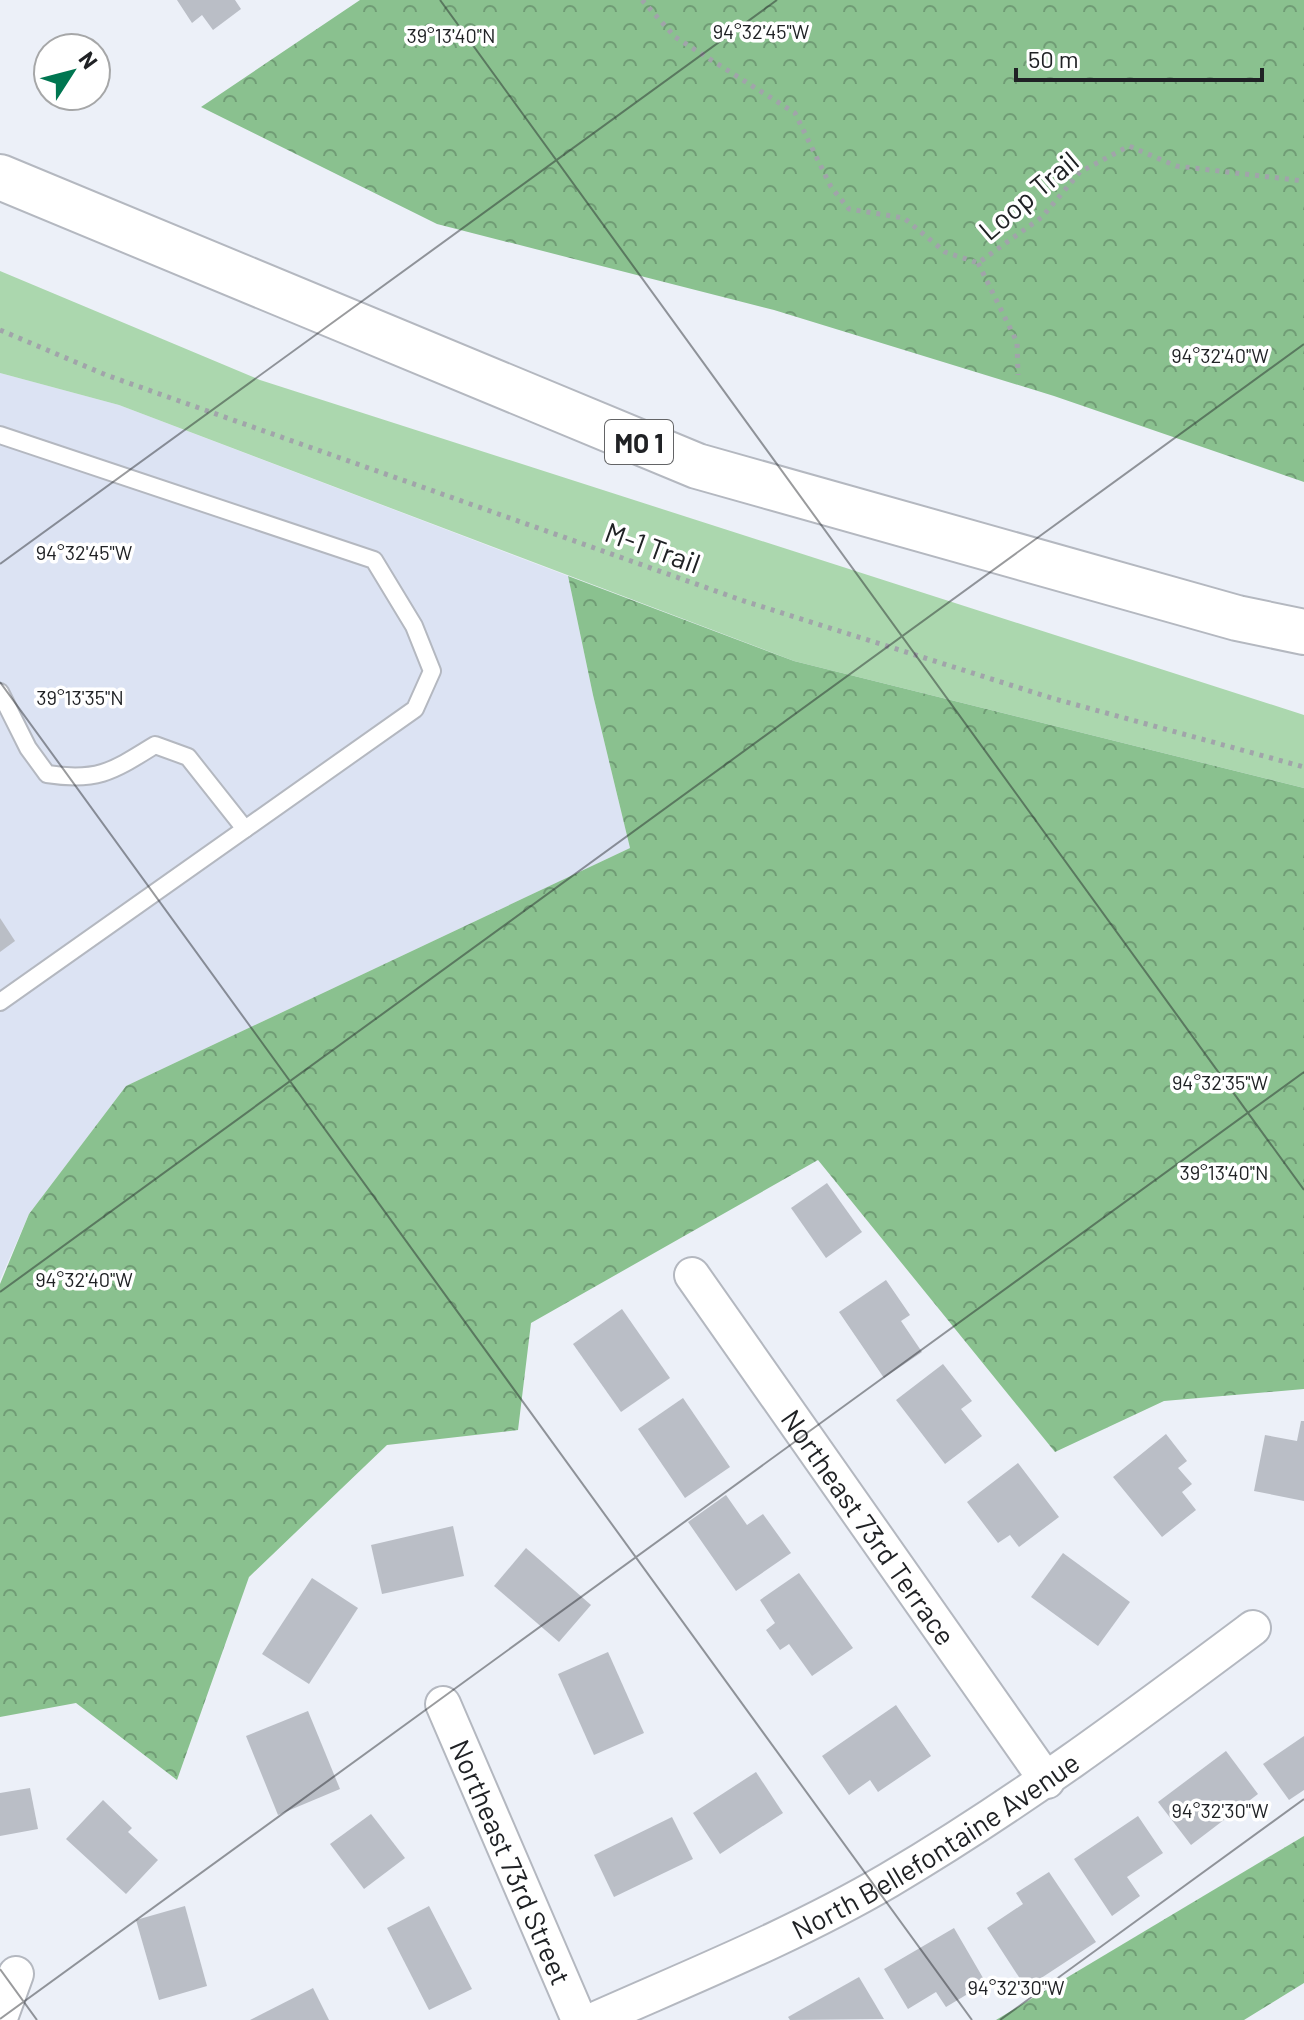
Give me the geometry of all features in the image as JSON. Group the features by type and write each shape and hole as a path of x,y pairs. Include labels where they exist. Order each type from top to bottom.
{"main road":[{"name":"MO 1","path":"0,177 697,466 1237,618 1304,632"}],"street":[{"name":"Northeast 73rd Terrace","path":"692,1275 1047,1781"},
{"name":"North Bellefontaine Avenue","path":"594,2020 755,1949 886,1882 1047,1781 1253,1628"},
{"name":"Northeast 73rd Street","path":"443,1704 579,2020"},
{"path":"0,2018 16,1974"}],"lane":[{"path":"0,435 374,560 414,626 432,671 415,709 0,1002"},
{"path":"0,692 28,748 47,774 66,777 108,774 155,745 188,757 245,829"}],"path":[{"name":"Loop Trail","path":"642,0 675,37 795,113 831,187 849,209 904,218 945,252 978,263 1042,217 1080,172 1129,146 1176,166 1304,181"},
{"path":"978,263 1017,342 1018,375"},
{"name":"M-1 Trail","path":"0,330 106,375 744,601 1055,699 1304,767"}],"shaded area":[{"path":"0,373 119,405 568,576 630,848 126,1086 29,1214 0,1280"}],"green space":[{"path":"360,0 1304,0 1304,482 1054,396 774,310 437,224 201,107"},
{"path":"0,271 260,380 1304,715 1304,788 794,661 119,405 0,373"},
{"path":"568,576 794,661 1304,788 1304,1389 1164,1401 1055,1452 818,1160 531,1323 518,1430 387,1445 249,1577 177,1780 76,1703 0,1717 0,1284 29,1214 126,1086 630,848"},
{"path":"1304,1836 1304,1983 1244,2020 996,2020"}],"building":[{"path":"177,0 235,0 241,9 213,30 202,15 192,23"},
{"path":"0,918 15,941 0,952"},
{"path":"827,1183 862,1232 826,1258 791,1208"},
{"path":"886,1280 910,1315 901,1321 922,1352 884,1378 839,1312"},
{"path":"622,1309 670,1378 621,1412 573,1344"},
{"path":"943,1364 972,1401 961,1409 982,1436 945,1464 896,1400"},
{"path":"683,1398 730,1467 685,1498 638,1429"},
{"path":"1301,1421 1304,1421 1304,1501 1254,1491 1265,1435 1297,1441"},
{"path":"1166,1434 1187,1461 1178,1468 1192,1484 1182,1492 1196,1510 1162,1537 1113,1477"},
{"path":"1018,1463 1059,1517 1019,1547 1010,1535 998,1543 967,1502"},
{"path":"726,1495 747,1525 763,1514 791,1553 736,1591 688,1522"},
{"path":"453,1526 464,1576 382,1594 371,1545"},
{"path":"526,1548 591,1605 559,1642 494,1586"},
{"path":"1063,1553 1130,1602 1098,1646 1031,1597"},
{"path":"799,1573 853,1648 812,1676 789,1644 780,1650 766,1630 775,1623 760,1600"},
{"path":"312,1578 358,1608 309,1684 262,1654"},
{"path":"608,1652 644,1733 594,1755 558,1674"},
{"path":"896,1705 931,1756 878,1792 870,1780 849,1795 822,1756"},
{"path":"308,1711 340,1789 278,1815 246,1736"},
{"path":"1304,1736 1304,1790 1289,1800 1263,1764"},
{"path":"1226,1751 1258,1794 1191,1845 1158,1802"},
{"path":"756,1772 783,1813 720,1854 693,1813"},
{"path":"30,1788 38,1829 0,1836 0,1793"},
{"path":"103,1800 132,1828 128,1832 158,1860 126,1894 66,1839"},
{"path":"371,1814 405,1858 364,1889 330,1844"},
{"path":"1138,1816 1163,1853 1127,1877 1140,1896 1112,1916 1074,1859"},
{"path":"672,1817 693,1859 614,1897 594,1855"},
{"path":"1049,1872 1096,1942 1026,1988 987,1928 1023,1904 1016,1893"},
{"path":"185,1906 207,1986 159,2000 136,1920"},
{"path":"429,1906 472,1989 429,2010 387,1928"},
{"path":"954,1928 986,1983 946,2007 936,1992 908,2009 884,1969"},
{"path":"859,1977 884,2019 790,2020 788,2017"},
{"path":"313,1988 329,2020 250,2020"}]}
